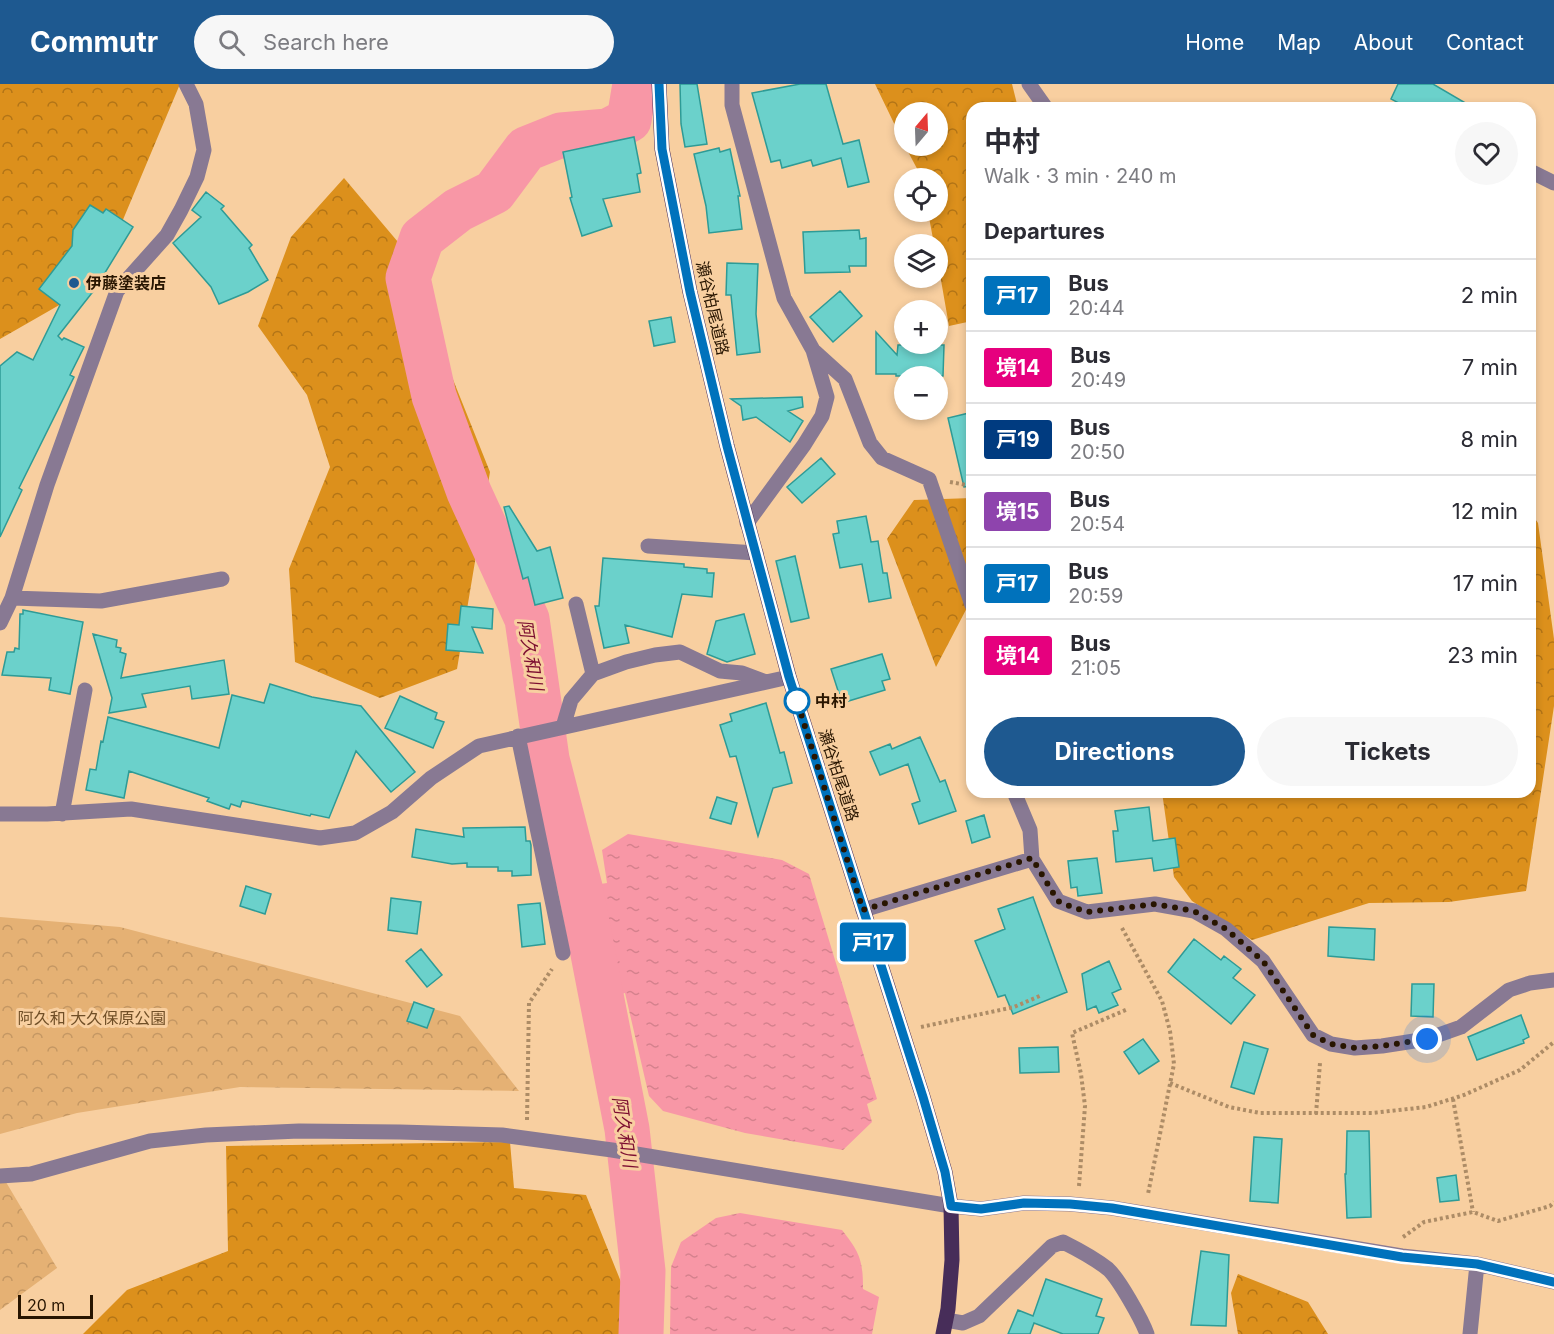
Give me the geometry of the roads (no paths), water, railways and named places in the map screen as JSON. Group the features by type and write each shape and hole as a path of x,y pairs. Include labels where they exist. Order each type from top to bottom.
{"main road":[{"name":"瀬谷柏尾道路","path":"659,84 662,149 690,292 747,523 789,677 945,1172 951,1206 952,1260 945,1327"}],"street":[{"path":"0,623 12,598 47,485 117,291 167,235 197,177 204,150 196,104 186,84"},
{"path":"732,84 732,105 784,298 813,350 827,397 822,416 804,445 747,523"},
{"path":"1029,84 1042,102"},
{"path":"1536,174 1554,183"},
{"path":"813,350 845,379 870,443 882,458 929,479 966,587"},
{"path":"648,546 756,554"},
{"path":"12,598 101,602 222,579"},
{"path":"576,604 593,674"},
{"path":"560,728 571,700 593,674 626,662 655,655 680,652 720,671 742,673 766,682"},
{"path":"0,814 62,814 131,809 320,838 355,833 392,812 431,778 479,746 789,677"},
{"path":"62,814 86,690"},
{"path":"522,736 563,953"},
{"path":"1017,798 1030,830 1032,858 1058,901 1087,912 1155,904 1194,911 1226,929 1263,961 1313,1035 1331,1044 1355,1048 1427,1039 1461,1027 1509,990 1530,983 1554,980"},
{"path":"863,910 1032,858"},
{"path":"0,1176 31,1174 150,1141 206,1135 299,1131 502,1135 647,1155 951,1206 981,1209 1024,1203 1078,1204 1144,1213 1390,1254 1477,1264 1554,1282"},
{"path":"945,1327 980,1316 1052,1246 1063,1242 1086,1254 1110,1271 1134,1308 1147,1334"},
{"path":"1470,1334 1477,1264"}],"water":[{"path":"628,834 782,860 809,874 877,1099 867,1104 872,1122 843,1150 745,1133 663,1111 649,1096 625,993 602,999 580,887 607,883 602,850"},
{"path":"740,1213 842,1230 859,1257 863,1289 879,1297 872,1334 670,1334 671,1267 681,1242 716,1218"}],"waterway":[{"name":"阿久和川","path":"635,84 629,120 608,131 561,135 526,149 494,192 458,210 422,238 408,278 434,396 469,492 527,619 547,759 580,887 627,1129 643,1271 641,1334"}],"place":[{"name":"伊藤塗装店","path":"74,283"},
{"name":"中村","path":"797,701"}],"park label":[{"name":"阿久和 大久保原公園","path":"92,1018"}]}
